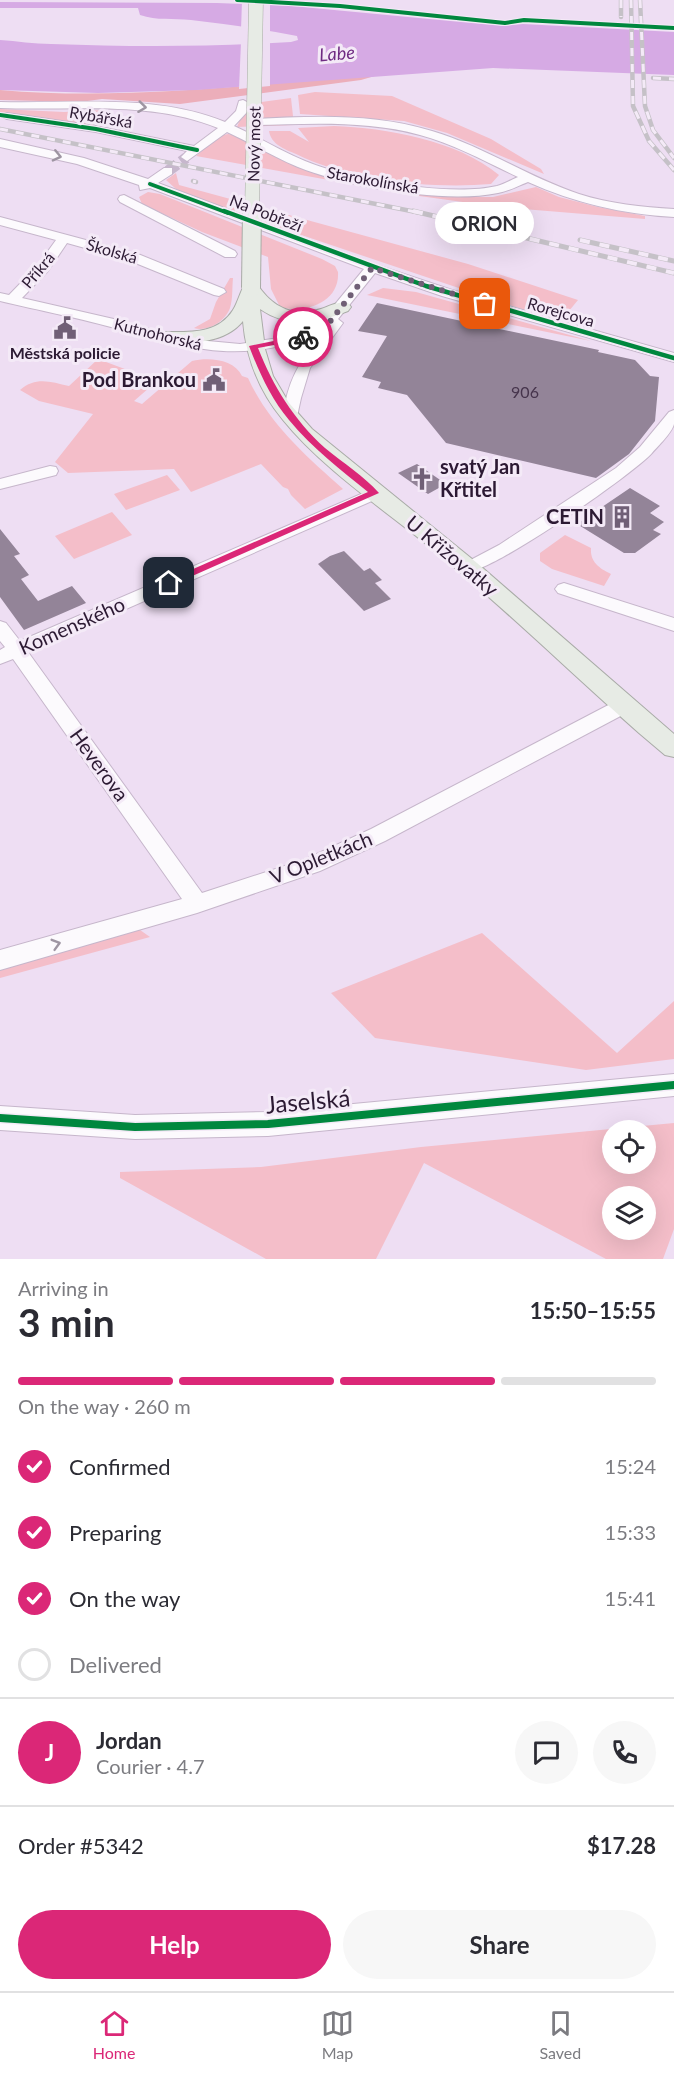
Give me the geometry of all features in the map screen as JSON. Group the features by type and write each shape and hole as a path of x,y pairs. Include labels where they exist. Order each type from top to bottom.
{"main road":[{"name":"Nový most","path":"253,346 251,291 256,0"},
{"path":"165,337 196,337 221,331 240,316 251,291 270,310 287,317 312,318 344,303"},
{"name":"U Křižovatky","path":"253,346 268,383 291,418 320,448 469,568 623,706 674,748"}],"street":[{"path":"186,158 240,115 243,103"},
{"name":"Starokolínská","path":"0,105 57,107 123,105 178,111 225,126 304,164 350,178 420,188 471,191 502,188 528,177"},
{"name":"Rybářská","path":"0,115 96,129 197,150"},
{"path":"254,123 363,122 410,129 446,140 528,177 590,201 638,210 674,213"},
{"name":"Na Pobřeží","path":"0,143 80,161 150,184 372,268"},
{"path":"168,171 124,199 230,254"},
{"name":"Školská","path":"0,221 142,260 195,284 219,292"},
{"name":"Příkrá","path":"6,299 43,268 63,239"},
{"path":"291,418 293,398 303,368 332,329 344,303 372,268"},
{"name":"Rorejcova","path":"372,268 426,286 674,358"},
{"path":"344,303 361,291 381,284 426,286"},
{"name":"Kutnohorská","path":"6,299 114,322 210,347 253,346 294,340 317,332 328,324 344,303"},
{"path":"469,568 505,549 622,472 646,450 674,415"},
{"path":"0,484 50,471"},
{"name":"Komenského","path":"8,654 375,493"},
{"path":"564,590 674,626"},
{"name":"Heverova","path":"0,627 8,654 197,904"},
{"name":"V Opletkách","path":"0,960 197,904 313,865 378,835 623,706"},
{"name":"Jaselská","path":"0,1118 135,1127 268,1124 674,1085"},
{"name":"Jaselská","path":"617,1092 674,1091"}],"shaded area":[{"path":"378,75 361,80 180,104 102,99 80,102 0,100 0,90 95,94 237,87"},
{"path":"315,92 392,96 491,139 541,169 544,174 447,133 404,121 300,114 298,95"},
{"path":"291,98 294,125 237,127 246,104"},
{"path":"0,109 64,112 105,110 89,123 95,125 90,126 0,112"},
{"path":"334,126 398,133 420,138 463,153 499,175 491,184 468,185 417,184 366,177 317,163 287,150 275,143 269,131 290,131 309,142 298,128"},
{"path":"228,134 239,136 276,157 319,175 444,197 493,197 536,187 559,197 645,216 645,219 499,207 412,195 196,156 219,136"},
{"path":"176,173 179,185 468,264 578,300 564,317 552,318 536,314 233,212 176,189 166,180"},
{"path":"148,192 160,194 335,266 338,272 333,292 319,304 309,307 289,309 280,307 271,289 268,257 202,232 142,204 139,197"},
{"path":"230,278 233,278 232,297 228,313 215,325 204,329 194,328 210,319 216,302"},
{"path":"383,288 416,292 591,341 367,295"},
{"path":"98,359 157,381 134,401 142,404 192,361 206,359 233,366 242,376 248,378 266,410 278,425 343,489 305,509 288,489 283,487 261,464 191,492 174,469 68,473 55,462 93,414 39,401 20,390 38,382 69,386"},
{"path":"167,475 180,490 126,510 114,494"},
{"path":"112,512 132,535 74,559 55,536"},
{"path":"565,535 591,548 596,564 611,574 604,586 552,569 540,561 540,553"},
{"path":"140,930 150,937 0,978 0,968"},
{"path":"482,933 617,1053 674,1001 674,1059 586,1070 375,1038 331,993"},
{"path":"674,1123 674,1229 663,1259 606,1259 424,1163 376,1259 266,1259 120,1178 120,1172 261,1167 421,1147 602,1130 602,1174 656,1174 656,1125"}],"water":[{"name":"Labe","path":"0,2 217,3 292,6 503,26 523,24 674,32 674,75 493,68 197,90 98,93 0,90 0,40 45,44 141,46 231,45 298,40 297,36 244,27 146,17 140,15 138,8 0,8"}],"pier":[{"path":"242,1 270,2 270,34 241,30"},
{"path":"270,40 270,86 239,89 241,42"}],"building":[{"path":"377,303 599,350 598,352 635,360 650,376 659,377 655,421 629,454 596,478 446,443 407,395 378,388 381,382 362,377 387,336 358,331"},
{"name":"svatý Jan Křtitel","path":"417,464 446,484 428,494 398,473"},
{"name":"CETIN","path":"630,488 660,506 650,513 664,522 653,530 661,534 635,553 624,553 577,524"},
{"path":"0,529 20,554 14,556 29,575 21,579 38,601 72,586 86,603 24,630 0,597"},
{"path":"344,551 364,571 370,568 382,580 375,583 391,599 364,611 318,564"}],"tunnel":[{"path":"168,171 186,158"}],"railway":[{"path":"621,0 621,17"},
{"path":"631,0 633,106 649,141 674,170"},
{"path":"640,0 645,106 653,130 674,158"},
{"path":"653,78 674,79"},
{"path":"0,129 421,213"},
{"path":"413,211 674,273"},
{"path":"580,240 674,261"}],"cycle path":[{"path":"237,0 340,6 505,23 524,20 674,28"},
{"path":"0,115 96,129 197,150"},
{"path":"150,184 426,286 674,358"},
{"path":"0,1118 135,1127 268,1124 674,1085"}],"way so far":[{"path":"303,337 317,332 328,324 372,268 485,304"}],"place":[{"name":"ORION","path":"485,304"},
{"name":"Městská policie","path":"65,328"},
{"name":"Pod Brankou","path":"214,380"},
{"name":"svatý Jan Křtitel","path":"422,479"},
{"name":"CETIN","path":"622,517"}],"route":[{"path":"169,583 375,493 320,448 291,418 264,375 253,346 303,337"}]}
